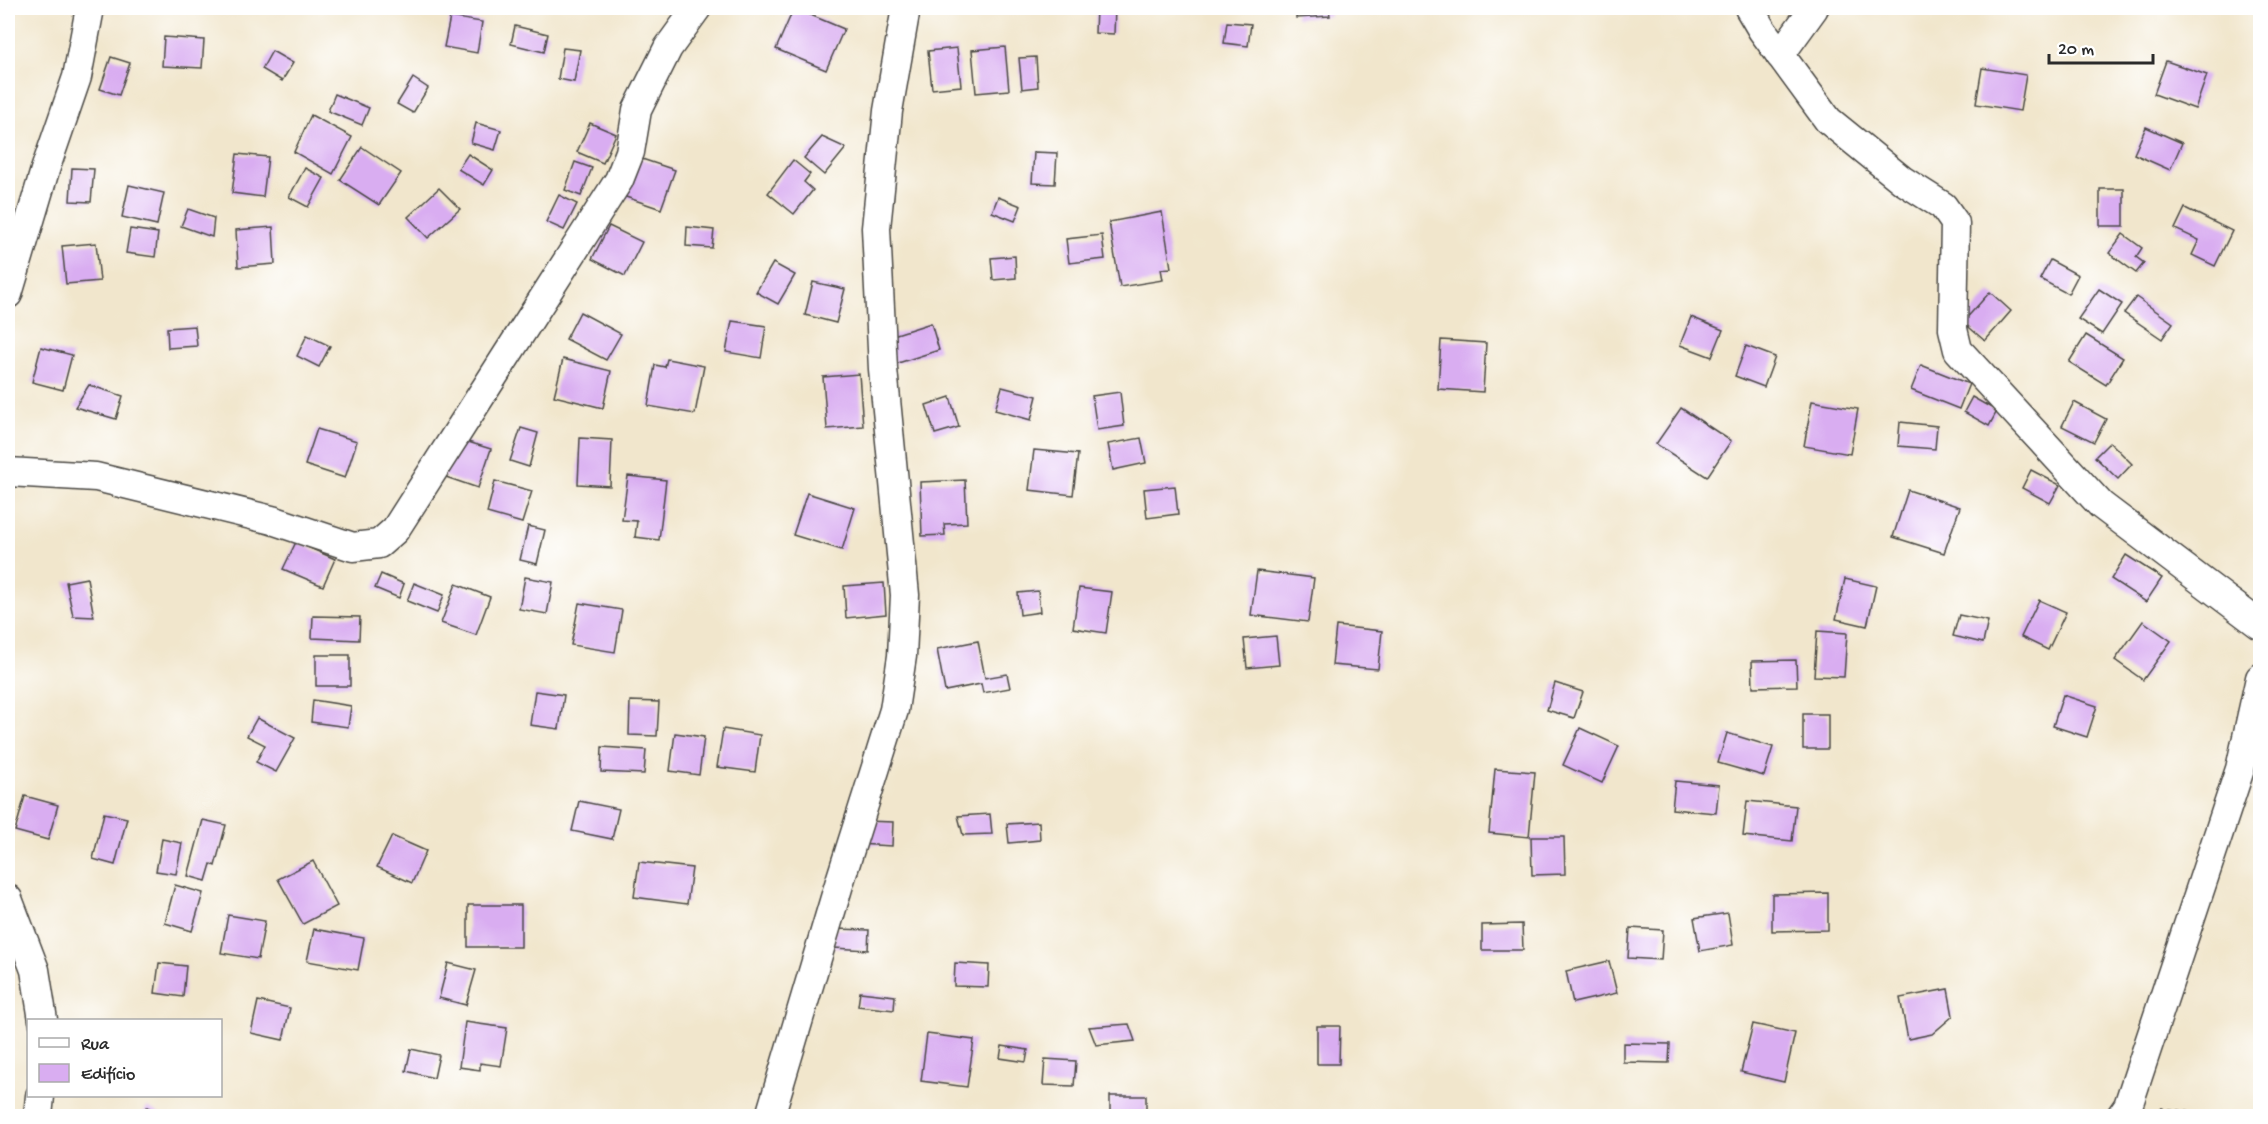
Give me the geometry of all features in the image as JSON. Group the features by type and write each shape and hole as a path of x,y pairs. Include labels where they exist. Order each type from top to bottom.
{"street":[{"path":"8,294 45,170 77,77 90,8"},
{"path":"8,472 96,477 272,520 353,547 379,544 395,530 619,180 630,152 637,111 668,48 697,8"},
{"path":"770,1116 894,710 902,656 905,595 883,369 876,228 888,111 906,8"},
{"path":"1749,8 1828,120 1902,180 1943,206 1955,223 1953,328 1958,350 2101,505 2260,625"},
{"path":"1780,54 1814,8"},
{"path":"2124,1111 2240,769 2260,678"},
{"path":"8,899 35,970 43,1019"},
{"path":"38,1116 40,1097"}],"path":[{"path":"2124,1111 2260,1116"}],"building":[{"path":"794,8 844,29 826,70 776,49"},
{"path":"1096,8 1115,8 1114,34 1095,33"},
{"path":"1296,8 1329,8 1330,16 1296,18"},
{"path":"450,17 482,22 477,53 444,47"},
{"path":"1227,22 1251,24 1248,46 1224,43"},
{"path":"515,26 548,34 544,52 511,44"},
{"path":"164,37 204,40 202,68 162,66"},
{"path":"1005,47 1009,90 976,93 972,50"},
{"path":"563,48 580,50 574,82 558,79"},
{"path":"957,48 961,86 932,89 928,51"},
{"path":"272,51 293,63 282,81 262,69"},
{"path":"111,57 130,63 119,95 100,89"},
{"path":"1036,57 1038,87 1022,89 1019,58"},
{"path":"2166,61 2207,75 2195,109 2154,94"},
{"path":"1982,68 2026,75 2020,111 1976,104"},
{"path":"413,78 428,88 413,113 397,104"},
{"path":"335,94 369,108 362,125 328,111"},
{"path":"311,115 352,137 333,174 294,152"},
{"path":"476,123 501,130 495,150 471,143"},
{"path":"590,123 616,134 603,163 577,152"},
{"path":"2146,127 2182,143 2170,170 2134,154"},
{"path":"822,137 846,148 824,175 804,158"},
{"path":"362,147 401,173 379,205 340,180"},
{"path":"1034,152 1057,153 1055,184 1032,183"},
{"path":"237,154 268,157 263,197 232,193"},
{"path":"468,154 493,170 484,185 458,169"},
{"path":"633,156 675,170 661,209 620,195"},
{"path":"793,160 810,174 804,182 813,190 794,214 768,193"},
{"path":"575,162 592,168 581,196 565,190"},
{"path":"72,168 94,169 91,202 70,201"},
{"path":"305,168 324,178 308,207 289,197"},
{"path":"129,185 164,193 157,225 122,217"},
{"path":"439,188 460,209 428,238 408,217"},
{"path":"2100,189 2124,189 2124,226 2100,226"},
{"path":"559,195 577,204 564,230 546,222"},
{"path":"998,197 1021,206 1015,221 992,212"},
{"path":"2185,208 2232,231 2215,266 2192,255 2199,240 2175,229"},
{"path":"188,209 214,218 212,237 181,226"},
{"path":"1162,212 1171,268 1161,269 1163,280 1120,287 1109,222"},
{"path":"609,226 642,242 625,276 592,259"},
{"path":"273,227 275,264 238,267 236,230"},
{"path":"687,227 714,230 712,248 686,246"},
{"path":"130,229 158,233 155,257 126,253"},
{"path":"2123,234 2142,248 2136,257 2144,263 2136,273 2109,253"},
{"path":"1102,235 1105,259 1069,263 1066,239"},
{"path":"96,243 100,281 66,284 62,246"},
{"path":"1015,256 1016,278 993,280 991,258"},
{"path":"2050,260 2078,275 2068,294 2040,279"},
{"path":"773,263 795,275 778,304 756,292"},
{"path":"813,282 845,289 836,323 805,315"},
{"path":"2099,289 2122,304 2102,334 2078,319"},
{"path":"1990,292 2011,311 1985,341 1963,322"},
{"path":"2136,297 2173,323 2162,339 2124,313"},
{"path":"580,312 621,334 606,360 566,339"},
{"path":"1691,317 1723,330 1712,357 1680,345"},
{"path":"732,321 766,326 761,358 726,352"},
{"path":"931,323 939,350 895,364 887,337"},
{"path":"195,326 197,346 168,348 167,328"},
{"path":"307,335 330,346 319,367 297,356"},
{"path":"2086,335 2123,358 2106,385 2069,362"},
{"path":"1441,340 1486,343 1483,392 1438,389"},
{"path":"1746,346 1775,357 1764,387 1735,376"},
{"path":"41,347 72,355 63,390 32,382"},
{"path":"563,359 611,371 603,408 554,396"},
{"path":"667,359 704,366 695,414 648,406 655,365 665,367"},
{"path":"1921,365 1969,384 1959,409 1911,390"},
{"path":"859,374 863,426 827,429 823,377"},
{"path":"89,385 123,396 116,419 75,407"},
{"path":"1002,387 1037,396 1031,420 995,410"},
{"path":"1120,392 1124,426 1097,430 1092,396"},
{"path":"950,397 959,427 935,434 926,405"},
{"path":"1972,397 1997,411 1989,426 1964,412"},
{"path":"1812,401 1858,409 1850,454 1804,446"},
{"path":"2074,402 2106,419 2094,442 2062,426"},
{"path":"1681,408 1731,441 1707,477 1656,444"},
{"path":"1900,422 1937,426 1935,449 1898,446"},
{"path":"521,428 538,433 529,467 510,461"},
{"path":"317,429 357,441 345,478 305,465"},
{"path":"455,438 491,449 478,488 443,476"},
{"path":"580,438 612,440 610,486 578,484"},
{"path":"1141,438 1146,463 1113,470 1108,444"},
{"path":"2110,442 2132,464 2118,479 2095,457"},
{"path":"1034,450 1078,454 1073,495 1029,490"},
{"path":"2031,470 2060,485 2050,503 2022,488"},
{"path":"628,476 666,480 659,540 635,537 637,521 622,520"},
{"path":"965,480 967,523 944,524 945,535 922,536 920,482"},
{"path":"495,481 532,491 522,523 487,513"},
{"path":"1175,486 1178,514 1147,518 1144,489"},
{"path":"1908,490 1960,507 1944,553 1893,537"},
{"path":"807,493 855,508 842,550 793,535"},
{"path":"528,526 545,530 537,564 520,560"},
{"path":"296,542 335,559 323,586 283,569"},
{"path":"2126,555 2162,578 2146,602 2111,579"},
{"path":"1257,571 1314,578 1308,622 1251,615"},
{"path":"381,574 404,584 399,598 375,588"},
{"path":"525,577 553,582 547,614 519,609"},
{"path":"87,578 94,617 73,616 66,582"},
{"path":"1845,579 1876,586 1867,626 1836,619"},
{"path":"414,583 444,595 437,613 407,601"},
{"path":"884,583 886,614 846,618 844,586"},
{"path":"456,584 490,597 476,635 441,623"},
{"path":"1079,588 1112,592 1106,633 1073,628"},
{"path":"1038,591 1040,612 1020,615 1018,593"},
{"path":"2039,600 2066,612 2048,650 2021,637"},
{"path":"579,603 622,610 615,652 571,645"},
{"path":"1959,615 1988,621 1983,643 1953,636"},
{"path":"313,616 360,617 359,640 312,638"},
{"path":"2143,621 2171,641 2143,680 2115,660"},
{"path":"1336,626 1382,631 1378,669 1332,665"},
{"path":"1817,631 1847,633 1844,677 1814,676"},
{"path":"1276,636 1279,665 1247,668 1244,639"},
{"path":"978,641 985,678 1007,674 1010,688 983,693 981,684 945,691 937,649"},
{"path":"316,655 350,655 350,686 316,686"},
{"path":"1796,660 1797,686 1753,687 1752,661"},
{"path":"1555,683 1583,692 1574,718 1547,710"},
{"path":"535,691 564,695 559,729 530,725"},
{"path":"2063,695 2097,706 2087,737 2053,726"},
{"path":"313,700 351,706 348,727 311,722"},
{"path":"630,701 659,702 657,736 629,735"},
{"path":"1803,714 1828,714 1828,749 1803,749"},
{"path":"257,718 295,738 276,772 256,762 265,745 247,736"},
{"path":"1580,728 1619,746 1602,783 1563,765"},
{"path":"723,729 760,735 755,772 717,767"},
{"path":"675,733 704,737 699,775 670,771"},
{"path":"1727,733 1773,747 1764,776 1718,763"},
{"path":"602,747 646,750 644,774 601,772"},
{"path":"1495,769 1535,772 1529,837 1489,833"},
{"path":"1675,781 1719,785 1716,813 1672,809"},
{"path":"25,796 58,805 48,840 15,831"},
{"path":"579,801 619,809 612,839 572,831"},
{"path":"1747,801 1796,806 1792,841 1743,836"},
{"path":"104,813 127,818 115,865 93,859"},
{"path":"990,814 992,834 963,835 958,816"},
{"path":"203,820 226,825 215,866 211,864 206,881 188,876"},
{"path":"865,821 893,822 892,846 857,844"},
{"path":"1039,822 1040,840 1009,843 1007,824"},
{"path":"392,836 426,851 412,883 377,867"},
{"path":"1531,837 1564,837 1565,874 1532,875"},
{"path":"162,839 182,843 176,874 156,871"},
{"path":"313,861 337,906 303,924 278,879"},
{"path":"639,862 692,868 687,904 634,897"},
{"path":"175,885 203,893 192,931 165,923"},
{"path":"1828,893 1828,930 1772,931 1772,894"},
{"path":"468,905 521,905 521,947 468,947"},
{"path":"1728,913 1733,945 1700,951 1694,918"},
{"path":"228,915 265,921 258,959 221,953"},
{"path":"1522,924 1523,950 1482,950 1482,925"},
{"path":"1630,928 1663,930 1661,960 1628,958"},
{"path":"314,929 364,938 358,970 307,961"},
{"path":"835,929 869,930 868,950 834,948"},
{"path":"1609,961 1617,993 1573,1003 1566,971"},
{"path":"159,963 186,966 183,997 155,993"},
{"path":"448,963 476,970 466,1005 439,998"},
{"path":"955,963 989,965 988,987 954,986"},
{"path":"1948,989 1953,1016 1932,1034 1908,1039 1900,998"},
{"path":"860,992 895,996 894,1010 858,1006"},
{"path":"258,1001 290,1008 283,1040 251,1033"},
{"path":"465,1022 507,1028 501,1066 480,1063 480,1070 459,1067"},
{"path":"1129,1024 1135,1041 1096,1045 1089,1027"},
{"path":"1753,1024 1795,1033 1784,1082 1741,1072"},
{"path":"1317,1026 1340,1026 1339,1064 1317,1064"},
{"path":"927,1034 974,1040 967,1087 921,1081"},
{"path":"1623,1043 1670,1044 1669,1063 1623,1062"},
{"path":"1002,1046 1028,1050 1026,1062 1000,1058"},
{"path":"411,1049 439,1055 434,1078 406,1071"},
{"path":"1045,1059 1076,1061 1074,1086 1043,1085"},
{"path":"1110,1096 1146,1096 1146,1116 1110,1116"},
{"path":"147,1107 164,1116 142,1116"}]}
